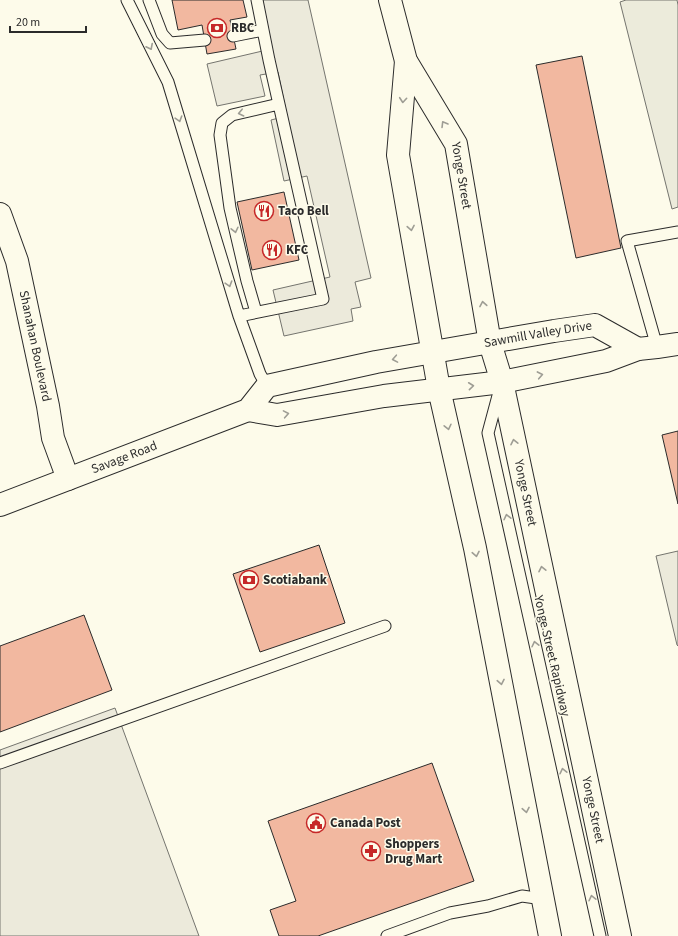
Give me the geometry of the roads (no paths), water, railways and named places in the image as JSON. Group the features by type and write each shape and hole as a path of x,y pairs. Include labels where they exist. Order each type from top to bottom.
{"main road":[{"name":"Yonge Street","path":"390,0 406,61 456,144 490,343 502,382 620,936"},
{"name":"Yonge Street","path":"406,61 398,154 440,389 475,548 550,936"},
{"name":"Shanahan Boulevard","path":"0,214 17,261 54,438 68,479"},
{"name":"Sawmill Valley Drive","path":"433,352 595,325 647,348"},
{"path":"433,352 376,362 267,386 248,410 276,415 384,396 502,382 606,361 647,348 678,344"},
{"name":"Savage Road","path":"0,505 248,410"}],"lane":[{"path":"126,0 168,82 239,316 260,374 267,386"},
{"path":"149,0 162,34 170,43 205,40"},
{"path":"239,316 323,299 257,0"},
{"path":"233,36 263,30"},
{"path":"256,312 247,281 230,208 220,135 222,123 232,115 279,104"},
{"path":"647,348 627,241 678,232"},
{"name":"Yonge Street Rapidway","path":"502,382 488,434 600,936"},
{"path":"0,764 386,626"},
{"path":"387,936 450,913 488,906 522,896 543,899"}],"place":[{"name":"RBC","path":"217,28"},
{"name":"Taco Bell","path":"264,211"},
{"name":"KFC","path":"272,250"},
{"name":"Scotiabank","path":"249,580"},
{"name":"Canada Post","path":"316,823"},
{"name":"Shoppers Drug Mart","path":"371,851"}]}
